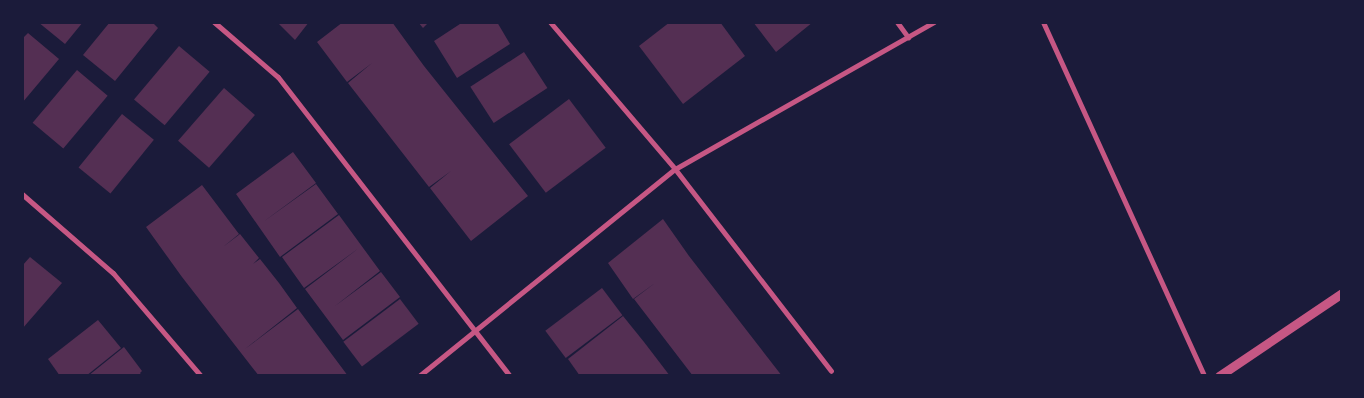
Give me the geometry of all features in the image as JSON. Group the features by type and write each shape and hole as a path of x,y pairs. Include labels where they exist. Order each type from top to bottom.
{"street":[{"path":"214,22 278,77 476,329 510,376"},
{"path":"550,22 675,169 831,372"},
{"path":"897,22 908,37"},
{"path":"419,376 675,169 934,22"},
{"path":"1043,22 1204,376"},
{"path":"22,194 113,273 201,376"},
{"path":"1219,376 1342,293"}],"building":[{"path":"38,22 83,22 65,44"},
{"path":"110,22 152,22 158,28 115,81 83,55"},
{"path":"277,22 309,22 295,40"},
{"path":"343,22 392,22 424,66 528,196 471,241 430,188 451,171 429,187 348,83 372,63 347,82 317,42"},
{"path":"418,22 429,22 423,28"},
{"path":"463,22 497,22 510,44 457,78 434,41"},
{"path":"670,22 720,22 745,56 683,104 639,46"},
{"path":"753,22 813,22 776,52"},
{"path":"28,33 59,59 22,103 22,39"},
{"path":"179,46 210,72 165,125 134,100"},
{"path":"524,52 547,88 494,123 470,87"},
{"path":"77,70 108,96 63,149 33,123"},
{"path":"224,88 255,115 209,168 178,141"},
{"path":"569,99 606,148 546,193 509,144"},
{"path":"122,114 154,140 110,193 79,168"},
{"path":"293,152 316,183 263,222 316,184 338,214 280,257 236,194"},
{"path":"202,185 239,234 223,247 240,234 259,258 253,264 260,259 297,308 245,349 298,309 348,376 259,376 182,277 146,227"},
{"path":"339,215 380,271 335,306 381,272 400,297 343,340 305,289 359,248 304,288 282,257"},
{"path":"663,219 689,256 782,376 693,376 634,299 655,283 633,299 608,263"},
{"path":"30,257 62,283 22,329 22,266"},
{"path":"602,288 622,315 566,358 545,331"},
{"path":"400,299 419,324 362,366 343,342"},
{"path":"623,316 670,376 580,376 568,359"},
{"path":"98,320 121,348 86,376 60,376 48,359"},
{"path":"124,347 142,371 140,373 142,376 88,376"}]}
